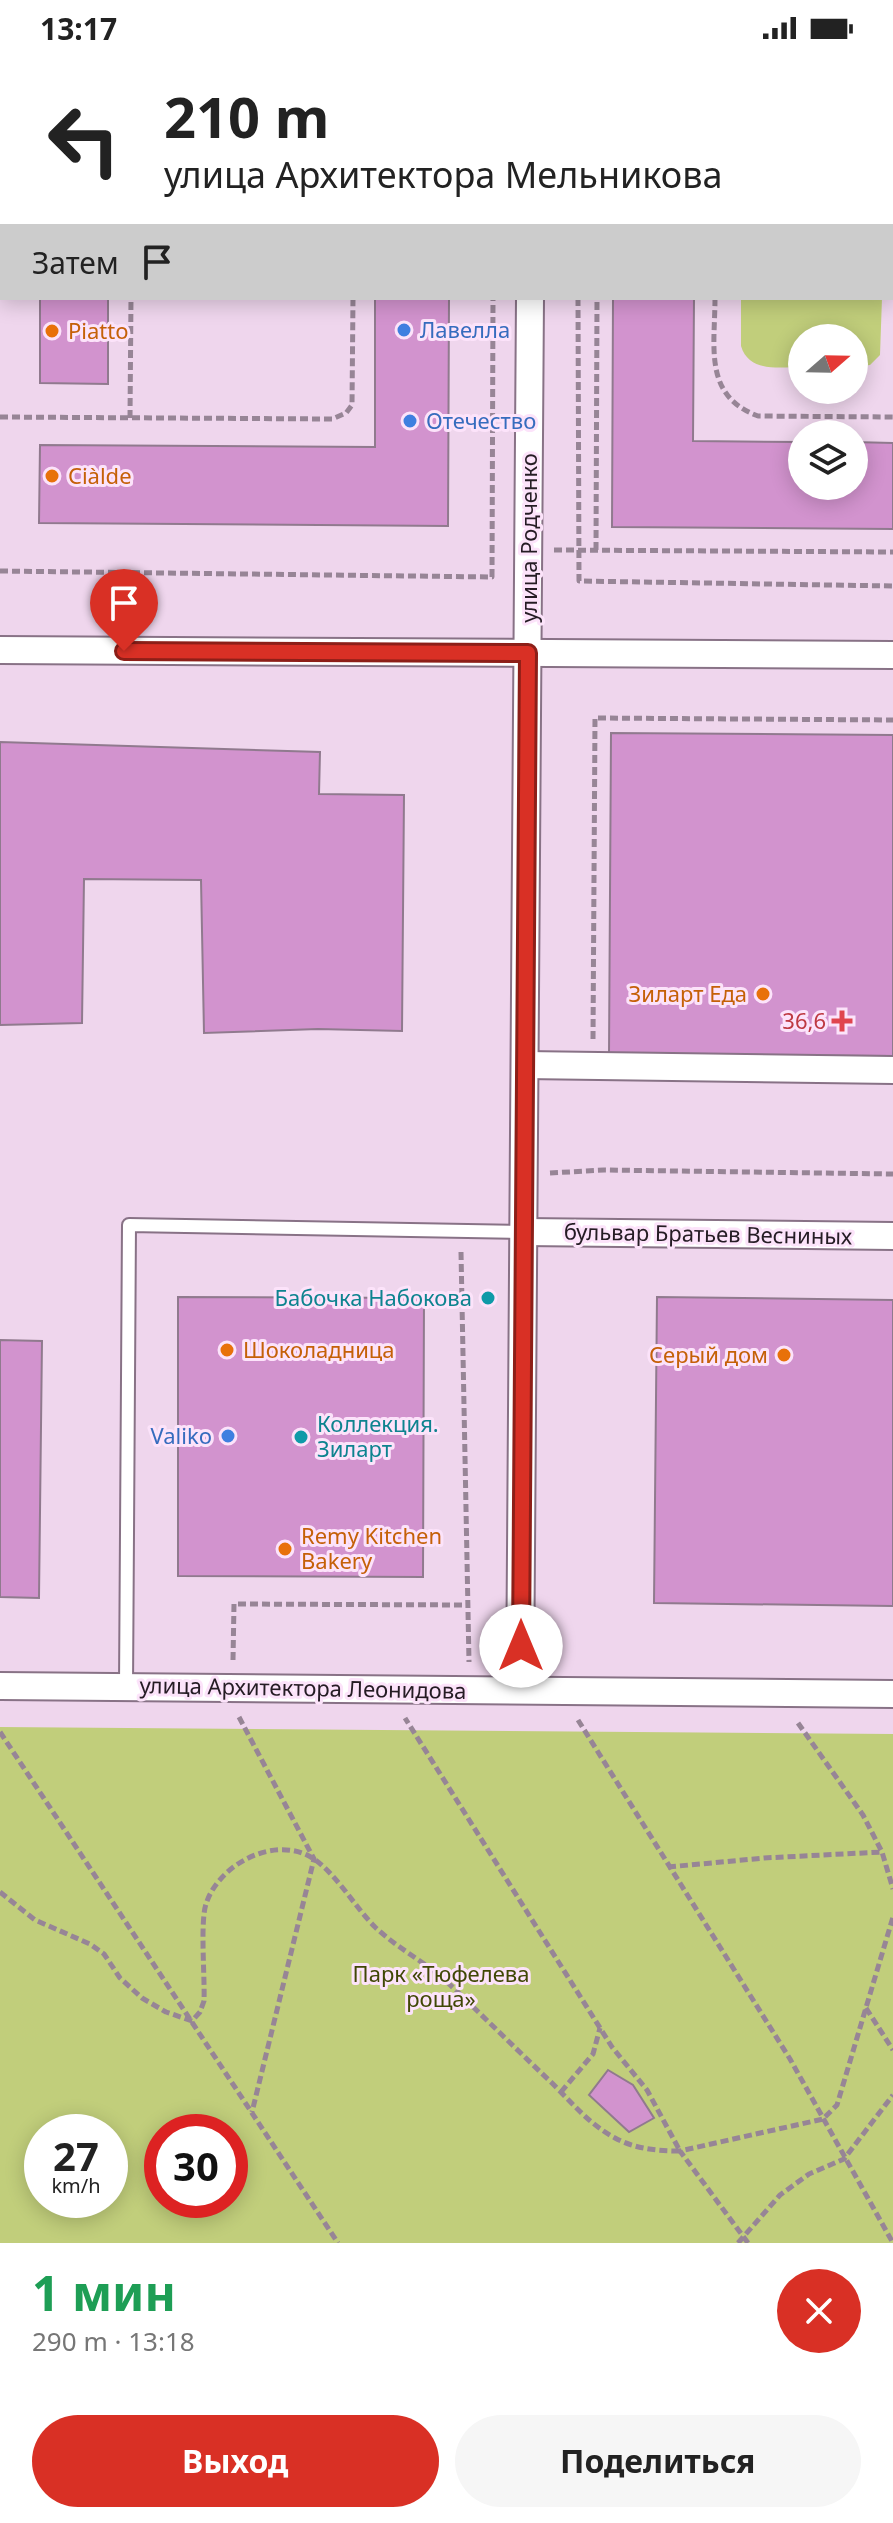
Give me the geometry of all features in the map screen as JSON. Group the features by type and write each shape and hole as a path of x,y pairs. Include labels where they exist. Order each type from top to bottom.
{"street":[{"name":"улица Родченко","path":"520,1690 530,300"},
{"path":"0,650 893,655"},
{"path":"525,1065 893,1070"},
{"name":"бульвар Братьев Весниных","path":"524,1232 893,1236"},
{"name":"улица Архитектора Леонидова","path":"0,1686 893,1694"}],"lane":[{"path":"126,1687 129,1225 524,1232"}],"path":[{"path":"130,418 131,300"},
{"path":"0,417 332,419 346,413 352,405 353,300"},
{"path":"0,571 492,577 493,300"},
{"path":"578,300 579,581 893,586"},
{"path":"596,550 597,300"},
{"path":"715,300 717,377 722,390 741,410 758,416 893,417"},
{"path":"529,550 893,552"},
{"path":"593,1066 595,718 893,720"},
{"path":"525,1174 604,1170 893,1174"},
{"path":"461,1231 469,1667"},
{"path":"233,1665 234,1604 468,1605"},
{"path":"562,1691 668,1867 790,2059 893,2243"},
{"path":"237,1714 314,1859 376,1927 444,1979 561,2092 579,2114 617,2139 644,2148 680,2151 823,2119 837,2105 893,1917"},
{"path":"403,1716 612,2047 647,2090 680,2151 748,2243"},
{"path":"798,1723 863,1815 882,1852 893,1889"},
{"path":"0,1732 338,2243"},
{"path":"192,2021 204,2001 205,1906 213,1890 226,1873 242,1861 263,1852 299,1852 314,1859"},
{"path":"668,1867 882,1852"},
{"path":"252,2113 314,1859"},
{"path":"0,1892 35,1920 90,1944 104,1954 120,1978 142,1998 166,2012 192,2021"},
{"path":"866,2008 893,2050"},
{"path":"561,2092 593,2054 600,2027"},
{"path":"738,2243 780,2195 809,2174 844,2159 893,2095"}],"green space":[{"path":"741,300 882,300 880,355 870,365 868,324 788,324 788,367 758,365 745,355 741,346"},
{"name":"Парк «Тюфелева роща»","path":"0,1727 893,1734 893,2243 0,2243"}],"building":[{"path":"40,300 108,300 108,384 40,383"},
{"path":"375,300 449,300 448,526 39,523 40,445 375,447"},
{"path":"613,300 694,300 693,441 788,442 788,500 868,500 868,442 893,443 893,529 612,527"},
{"path":"611,733 893,735 893,1056 609,1055"},
{"path":"0,742 320,752 319,794 404,795 402,1031 318,1029 204,1033 201,880 84,879 82,1023 0,1025"},
{"name":"Коллекция. Зиларт","path":"178,1297 424,1298 423,1577 178,1576"},
{"path":"657,1297 893,1300 893,1606 654,1603"},
{"path":"0,1340 42,1341 39,1598 0,1597"},
{"path":"608,2070 633,2085 654,2118 629,2132 589,2095"}],"place":[{"name":"Лавелла","path":"404,330"},
{"name":"Piatto","path":"52,331"},
{"name":"Отечество","path":"410,421"},
{"name":"Ciàlde","path":"52,476"},
{"name":"Зиларт Еда","path":"763,994"},
{"name":"36,6","path":"842,1021"},
{"name":"Бабочка Набокова","path":"488,1298"},
{"name":"Шоколадница","path":"227,1350"},
{"name":"Серый дом","path":"784,1355"},
{"name":"Valiko","path":"228,1436"},
{"name":"Коллекция. Зиларт","path":"301,1437"},
{"name":"Remy Kitchen Bakery","path":"285,1549"}],"route":[{"path":"124,651 528,653 521,1646"}]}
